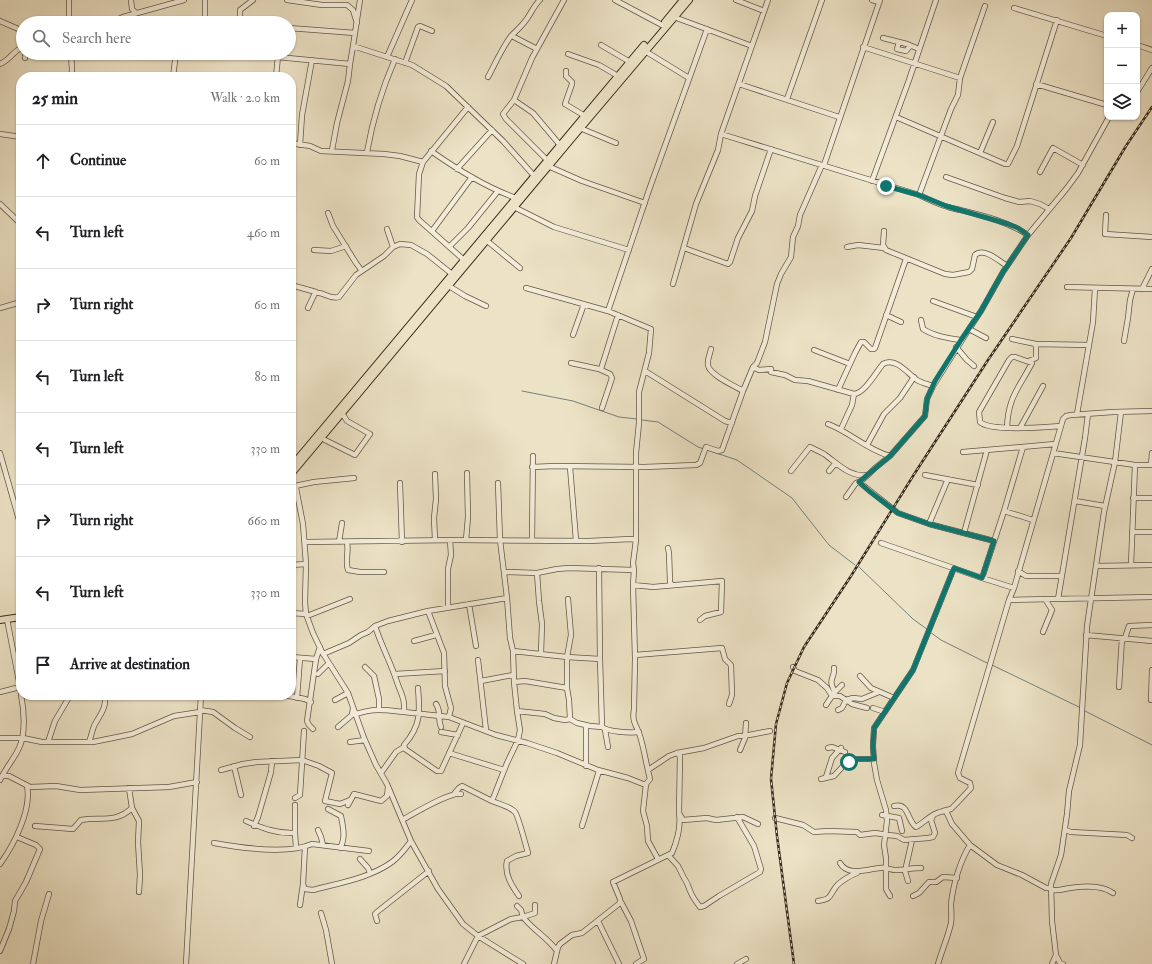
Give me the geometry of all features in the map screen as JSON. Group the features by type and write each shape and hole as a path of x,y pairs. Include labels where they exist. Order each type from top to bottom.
{"main road":[{"path":"548,163 560,145 662,25 681,0"},
{"path":"296,468 449,286 548,163 580,128 689,0"},
{"path":"296,461 516,198 536,178"},
{"path":"0,616 16,614"},
{"path":"3,619 16,618"}],"street":[{"path":"69,0 69,16"},
{"path":"131,0 132,9 136,13"},
{"path":"128,16 184,0"},
{"path":"205,0 205,16"},
{"path":"240,16 240,10 253,0"},
{"path":"287,0 322,5 347,5 353,10 357,23"},
{"path":"332,150 337,123 348,81 360,0"},
{"path":"387,57 412,0"},
{"path":"488,77 512,36 525,22 529,14 534,10 540,0"},
{"path":"564,0 529,64 514,100 503,116 548,163 582,182 645,203"},
{"path":"615,0 662,25"},
{"path":"736,0 764,11"},
{"path":"673,284 696,204 718,150 721,134 768,0"},
{"path":"787,99 822,0"},
{"path":"532,467 637,467 696,465 700,463 706,447 720,451 722,450 743,391 753,368 757,363 765,342 777,284 791,256 793,237 798,226 800,215 823,165 879,1 872,0"},
{"path":"872,181 896,117 936,0"},
{"path":"919,195 951,109 958,95 960,78 984,6"},
{"path":"1014,8 1104,35"},
{"path":"674,17 752,46"},
{"path":"896,117 1004,164 1008,163 1017,146 1057,20"},
{"path":"0,21 16,28"},
{"path":"405,63 418,27 420,26 432,31"},
{"path":"296,29 355,34"},
{"path":"608,311 707,29"},
{"path":"512,36 537,49"},
{"path":"883,38 919,49"},
{"path":"899,42 897,49 906,51 910,46"},
{"path":"601,45 630,62"},
{"path":"353,46 417,67 441,83 492,130 536,178"},
{"path":"1140,46 1152,50"},
{"path":"863,47 960,78"},
{"path":"0,64 7,61 16,51"},
{"path":"645,51 689,78"},
{"path":"568,54 599,65 618,76"},
{"path":"296,58 350,64"},
{"path":"366,152 374,113 383,86 395,59"},
{"path":"71,60 72,72"},
{"path":"173,72 175,60"},
{"path":"276,72 278,60"},
{"path":"300,145 302,115 312,60"},
{"path":"1140,87 1152,68"},
{"path":"566,70 566,76 572,84 565,104 584,116"},
{"path":"739,84 839,117"},
{"path":"1036,84 1104,104"},
{"path":"514,100 533,113 560,145"},
{"path":"464,260 417,217 419,174 423,162 468,107"},
{"path":"846,497 856,483 890,456 925,416 927,399 960,340 977,317 1007,266 1028,235 1067,188 1107,120"},
{"path":"980,153 993,122"},
{"path":"580,128 616,143"},
{"path":"457,169 492,130"},
{"path":"0,134 16,136"},
{"path":"721,134 919,195 946,206 1008,224 1018,228 1028,235"},
{"path":"296,144 310,146 321,150 366,152 400,156 423,162"},
{"path":"1040,172 1050,150 1053,148 1082,165"},
{"path":"684,248 728,264 730,262 738,238 752,211 755,196 771,149"},
{"path":"431,151 457,169 498,191 516,198"},
{"path":"432,231 472,177"},
{"path":"946,177 1005,198 1019,202 1030,201 1049,209"},
{"path":"449,247 468,228 498,191"},
{"path":"0,204 16,219"},
{"path":"514,207 554,227 629,250"},
{"path":"328,213 330,220 362,271"},
{"path":"1106,215 1105,234 1152,237"},
{"path":"386,229 393,247"},
{"path":"884,231 884,248"},
{"path":"486,240 520,268"},
{"path":"296,286 317,292 331,298 339,297 351,280 384,256 393,247 400,244 411,245 427,254 452,274"},
{"path":"847,247 858,245 884,248 906,259 948,275 969,272 972,269 974,255 980,252 985,253 1007,266"},
{"path":"314,250 331,251 346,246"},
{"path":"838,390 861,342 864,342 871,349 875,348 906,259"},
{"path":"1142,289 1152,269"},
{"path":"449,286 486,306"},
{"path":"1067,287 1152,289"},
{"path":"526,288 608,311 651,329 650,351 639,392 636,540 633,562 635,655 633,715 635,727 639,732 650,779 646,784 643,811 647,826 648,841 658,859"},
{"path":"1077,414 1093,322 1095,288"},
{"path":"1124,341 1133,288"},
{"path":"308,308 314,294 317,292"},
{"path":"933,301 977,317"},
{"path":"0,308 16,303"},
{"path":"573,335 584,304"},
{"path":"599,369 601,369 618,315"},
{"path":"886,315 901,322"},
{"path":"921,320 923,329 939,336 960,340"},
{"path":"969,329 986,338"},
{"path":"1012,339 1036,344 1089,345"},
{"path":"1036,344 1036,358 1029,361 1014,357 1011,358 979,412 979,421 985,426 1007,428 1060,426"},
{"path":"956,347 974,366"},
{"path":"711,349 708,362 709,370 743,391"},
{"path":"814,350 850,364"},
{"path":"1007,428 1007,418 1012,399 1031,364 1029,361"},
{"path":"753,368 759,370 771,369 771,372 785,375 795,380 808,381 858,394 871,381 885,363 891,362 897,364 917,380 933,386"},
{"path":"571,363 599,369 610,374 612,378 602,408"},
{"path":"645,371 725,421 732,423"},
{"path":"867,445 884,414 900,398 914,377"},
{"path":"1020,428 1043,386"},
{"path":"841,429 847,417 854,394"},
{"path":"894,806 900,806 906,809 912,823 916,827 933,816 950,809 971,788 970,782 960,778 958,773 1063,419 1065,417 1077,414 1152,411"},
{"path":"1063,964 1060,963 1056,955 1051,889 1060,858 1065,830 1069,791 1080,745 1086,635 1105,506 1114,462 1121,412"},
{"path":"324,440 355,455 370,434 347,422 342,413"},
{"path":"1058,599 1088,414"},
{"path":"828,424 841,429 881,453 890,456"},
{"path":"963,452 1055,444"},
{"path":"791,471 810,447 857,475 868,475"},
{"path":"982,578 1023,447"},
{"path":"964,533 987,450"},
{"path":"0,453 16,509"},
{"path":"1054,453 1135,465 1152,465 1152,453"},
{"path":"532,540 533,456"},
{"path":"829,471 834,465 837,464"},
{"path":"1131,565 1135,465"},
{"path":"570,467 576,540"},
{"path":"466,540 468,517 467,473"},
{"path":"435,474 435,540"},
{"path":"925,475 978,485"},
{"path":"296,486 314,482 354,478"},
{"path":"929,524 948,479"},
{"path":"859,482 898,513 929,524 994,541"},
{"path":"400,483 402,542"},
{"path":"492,801 518,740 520,730 513,675 513,650 510,638 500,540 498,483"},
{"path":"296,490 302,517 305,542 306,615 323,654 348,693 365,740 388,787 411,841 438,889 463,924 478,936 523,964"},
{"path":"1133,498 1152,498"},
{"path":"1075,501 1105,506"},
{"path":"1004,511 1033,520"},
{"path":"339,542 342,523"},
{"path":"1132,532 1152,532"},
{"path":"305,542 402,542 435,540 636,540"},
{"path":"448,607 448,569 451,555 450,540"},
{"path":"347,542 348,570 384,572"},
{"path":"881,543 1014,588"},
{"path":"668,548 670,582 672,585"},
{"path":"296,565 306,564"},
{"path":"1096,566 1152,565"},
{"path":"504,572 537,573 557,569 599,568 634,570"},
{"path":"599,568 600,659 603,728 608,747"},
{"path":"890,896 886,890 883,797 876,780 873,746 874,728 913,670 954,568"},
{"path":"1018,571 1026,576 1061,576"},
{"path":"537,573 542,624 541,653"},
{"path":"633,585 645,587 722,581 721,612 706,616 700,620"},
{"path":"1009,600 1152,597"},
{"path":"323,654 349,643 375,626 388,621 448,607 507,598"},
{"path":"568,598 571,635 567,657 567,688 570,720"},
{"path":"1043,632 1052,610 1045,599"},
{"path":"296,614 306,615 350,600"},
{"path":"469,604 476,646"},
{"path":"428,611 444,653 445,686 451,708 449,717"},
{"path":"3,619 16,671"},
{"path":"1119,687 1124,638 1129,626 1152,625"},
{"path":"375,626 379,640 395,674 405,703 404,712"},
{"path":"414,641 436,635"},
{"path":"1086,635 1152,641"},
{"path":"313,729 309,725 308,721 316,659 320,647"},
{"path":"635,655 722,648 725,659 731,665 732,691 729,704"},
{"path":"513,650 567,657 600,659"},
{"path":"296,658 316,659"},
{"path":"300,658 297,698 305,699 311,702"},
{"path":"478,660 486,730"},
{"path":"318,674 329,663"},
{"path":"365,667 374,676 379,699 379,709"},
{"path":"793,667 795,671 818,680 834,694 856,705 867,708"},
{"path":"834,668 831,678 831,687 834,694"},
{"path":"1151,700 1152,670"},
{"path":"395,674 445,671"},
{"path":"481,680 513,675"},
{"path":"860,676 867,685 894,698"},
{"path":"514,682 525,681 567,688"},
{"path":"826,705 842,686"},
{"path":"0,692 16,688"},
{"path":"381,773 396,752 404,747 412,736 420,713 418,688"},
{"path":"838,710 842,708 846,700 853,698 862,699 879,692"},
{"path":"335,700 348,693"},
{"path":"1,778 19,748 23,738 22,700"},
{"path":"48,742 55,721 67,700"},
{"path":"89,742 94,728 104,710 106,700"},
{"path":"186,964 201,700"},
{"path":"436,704 439,709 440,727"},
{"path":"338,727 352,715 353,708"},
{"path":"873,708 885,712"},
{"path":"356,714 379,709 449,717 496,735 518,740 557,753 586,766 646,784"},
{"path":"0,738 23,738 38,742 89,742 132,734 174,716 200,711 213,712 250,737"},
{"path":"517,711 545,714 554,718 570,720 577,723 625,733 639,732"},
{"path":"404,747 438,772 441,771 463,723"},
{"path":"740,750 745,736 746,723"},
{"path":"586,725 586,766"},
{"path":"295,798 300,794 304,731"},
{"path":"648,770 669,756 677,753 704,748 738,736 770,731"},
{"path":"441,732 458,735"},
{"path":"350,742 365,740"},
{"path":"828,748 832,747 845,752"},
{"path":"840,749 832,758 824,778 834,776 846,764 856,759 874,759"},
{"path":"449,753 504,770"},
{"path":"636,964 644,959 631,921 613,882 668,855 675,847 680,819 680,756 677,753"},
{"path":"221,770 258,762 302,760 332,773 325,801 340,804 349,803 354,794 381,801 386,796 388,787"},
{"path":"254,825 271,772 272,761"},
{"path":"234,766 241,795"},
{"path":"6,769 9,776 29,788 56,786 80,790 169,787 197,782"},
{"path":"582,826 599,770"},
{"path":"1,778 9,776"},
{"path":"454,794 462,786 515,811 528,852 507,861 506,868 508,876 519,896"},
{"path":"0,864 17,837 24,815 29,788"},
{"path":"129,788 132,808 139,821 139,892"},
{"path":"402,820 426,806 454,794 461,794"},
{"path":"295,805 296,848"},
{"path":"35,826 73,829 81,820 110,818 121,815 132,808"},
{"path":"328,809 341,816 344,834 343,842 340,848"},
{"path":"943,811 946,811 952,824 970,845 997,865 1022,875 1046,888 1061,890 1069,888 1096,887 1106,889 1113,893"},
{"path":"679,813 683,820 707,818 716,820 743,817 758,824"},
{"path":"884,816 899,818 902,831"},
{"path":"775,818 803,825 814,832 857,832 860,835 871,833 885,834 897,836 904,840 912,840 933,837 935,833 931,820 933,816"},
{"path":"668,855 678,866 683,877 688,882 690,893 700,906 704,906 760,872 761,869 754,846 738,817"},
{"path":"246,820 254,825 275,832 286,834 295,833"},
{"path":"318,830 323,845"},
{"path":"1065,830 1071,832 1127,835 1132,838"},
{"path":"0,950 9,929 15,901 26,882 40,849 36,845 17,837"},
{"path":"908,881 905,869 912,840"},
{"path":"303,884 305,889 313,890 358,878 393,862 411,841"},
{"path":"214,843 254,848 280,849 306,847 312,844 369,851"},
{"path":"938,964 951,922 951,904 959,869 965,852 970,845"},
{"path":"300,905 306,847"},
{"path":"360,859 368,868 370,873"},
{"path":"840,863 847,871 867,871"},
{"path":"818,901 831,896 838,885 852,874 886,868 890,870 921,868"},
{"path":"377,921 375,914 376,912 429,871"},
{"path":"913,896 929,882 936,882 943,877 957,878"},
{"path":"33,964 40,926 49,894"},
{"path":"554,964 560,944 569,938 582,933 621,902"},
{"path":"464,964 478,936 511,920 535,913 535,905"},
{"path":"517,906 521,910 523,917 529,925 540,933 557,952"},
{"path":"321,913 326,930 332,964"},
{"path":"598,920 619,964"},
{"path":"1052,964 1056,955"},
{"path":"737,964 746,959"}],"waterway":[{"path":"522,391 573,401 619,417 637,419"},
{"path":"642,420 658,422 698,447 704,449"},
{"path":"707,450 737,460 792,498 829,545 855,565"},
{"path":"859,567 913,619 928,630"},
{"path":"930,632 941,640 989,664"},
{"path":"992,665 1081,708"},
{"path":"1083,710 1152,745"}],"railway":[{"path":"794,964 771,779 776,724 787,683 804,647 851,576 913,476 988,360 1071,238 1126,146 1152,107"}],"route":[{"path":"849,762 862,758 874,759 874,728 883,717 884,713 913,670 954,568 982,578 994,541 929,524 898,513 859,482 890,456 925,416 927,399 935,381 973,324 1003,272 1028,235 1018,228 1008,224 946,206 919,195 886,186"}]}
